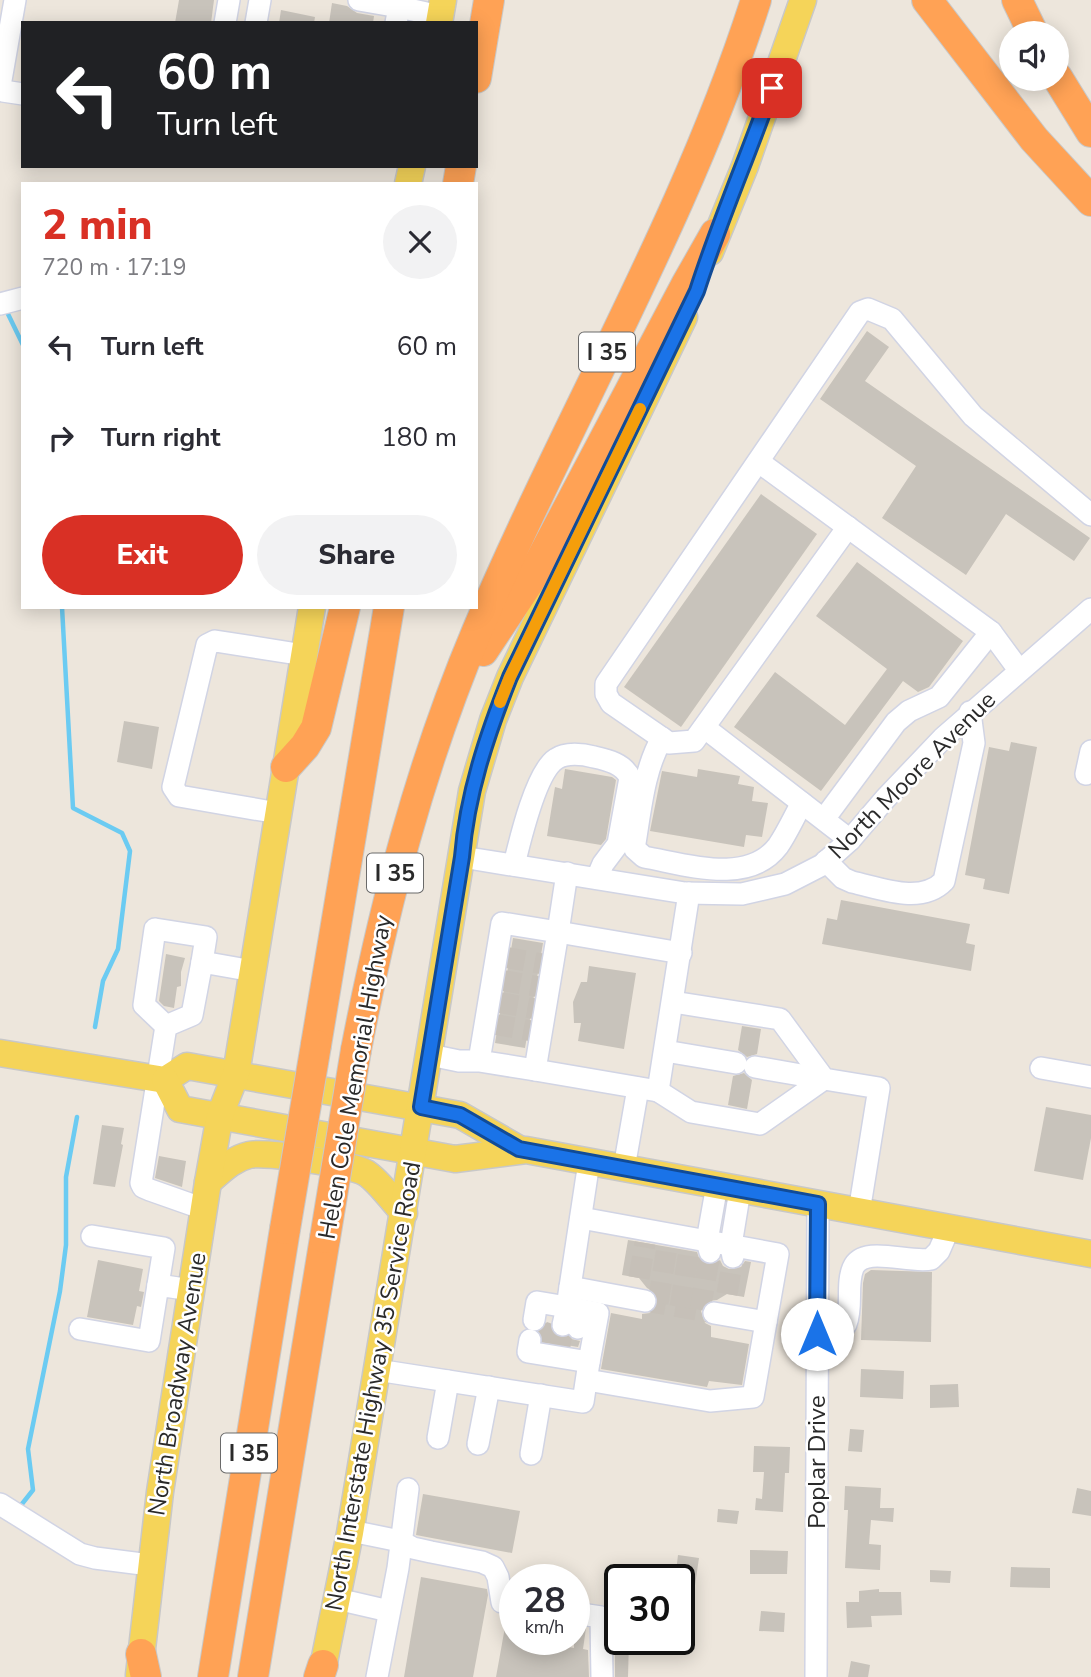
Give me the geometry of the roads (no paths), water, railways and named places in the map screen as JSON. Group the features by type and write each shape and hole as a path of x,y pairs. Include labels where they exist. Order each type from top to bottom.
{"highway":[{"path":"478,66 489,0"},
{"name":"Helen Cole Memorial Highway","path":"253,1677 356,1050 390,891 416,799 450,700 503,570 686,184 721,102 756,0"},
{"path":"927,0 1034,139 1091,201"},
{"path":"1017,0 1027,21"},
{"path":"1065,91 1091,132"},
{"path":"450,700 529,582 715,234"},
{"path":"286,767 305,746 316,728 345,609"},
{"name":"Helen Cole Memorial Highway","path":"213,1677 388,609"}],"main road":[{"name":"North Interstate Highway 35 Service Road","path":"321,1673 351,1531 472,791 493,720 506,687 697,291 715,234 745,166 803,0"},
{"path":"236,1074 312,609"},
{"path":"0,1053 162,1080 187,1066 421,1107 460,1115 519,1149"},
{"name":"North Broadway Avenue","path":"142,1669 150,1565 208,1182 220,1115 236,1074"},
{"path":"162,1080 180,1109 455,1159 519,1149 1091,1254"},
{"path":"208,1182 232,1161 260,1153 279,1155 357,1169 373,1179 404,1213"}],"street":[{"path":"15,0 0,86 3,91 21,94"},
{"path":"225,21 229,0"},
{"path":"256,21 260,0"},
{"path":"359,0 398,10 440,13"},
{"path":"0,304 21,299"},
{"path":"848,527 694,740 669,743 611,703 606,694 607,684 860,312 868,309 892,319 973,416 1091,515"},
{"path":"759,462 991,632 1019,670"},
{"name":"North Moore Avenue","path":"462,857 690,893 724,895 765,890 785,884 826,861 850,840 914,766 970,712 1088,617"},
{"path":"824,819 896,722 909,711 939,697 991,632"},
{"path":"278,813 179,796 173,787 207,645 215,641 304,655"},
{"path":"826,861 843,878 852,882 915,894 930,891 944,881 974,743 970,712"},
{"path":"705,728 850,840"},
{"path":"662,738 648,768 635,843 639,854 725,870 750,867 778,846 802,803"},
{"path":"1086,774 1091,751"},
{"path":"514,865 522,830 544,772 555,759 564,755 589,756 611,761 627,772 630,778 618,844 603,864 597,878"},
{"path":"649,887 654,858"},
{"path":"535,1070 540,1009 548,965 558,932 567,873"},
{"path":"624,1168 648,1089 665,1051 690,893"},
{"path":"479,1060 493,1001 502,923 681,953"},
{"path":"155,929 206,937 192,1015 166,1026 144,1005 155,929"},
{"path":"202,962 253,971"},
{"path":"673,1002 780,1019 824,1079"},
{"path":"166,1026 162,1080 141,1183 150,1191 204,1209"},
{"path":"665,1051 879,1088 859,1212"},
{"path":"430,1055 459,1061 479,1060 648,1089 691,1112 760,1124 824,1079"},
{"path":"1041,1068 1091,1077"},
{"path":"377,1370 583,1402 562,1335 589,1162"},
{"path":"699,1246 729,1188"},
{"path":"729,1188 732,1252"},
{"name":"Poplar Drive","path":"816,1677 818,1204"},
{"path":"562,1335 710,1401 753,1397 778,1254 732,1252 699,1246 646,1236 580,1218"},
{"path":"817,1334 842,1330 846,1324 853,1268 858,1260 872,1255 899,1259 930,1259 939,1251 949,1228"},
{"path":"80,1329 149,1341 164,1248 92,1236"},
{"path":"562,1335 640,1300 639,1278"},
{"path":"158,1285 191,1290"},
{"path":"721,1307 766,1322"},
{"path":"438,1438 448,1381"},
{"path":"478,1444 489,1388"},
{"path":"531,1454 541,1395"},
{"path":"377,1677 398,1568 408,1489"},
{"path":"0,1504 80,1554 150,1565"},
{"path":"351,1531 400,1541 413,1548 482,1562 493,1567 499,1583"},
{"path":"337,1599 389,1611"},
{"path":"590,1615 601,1617 602,1677"}],"waterway":[{"path":"8,314 21,341"},
{"path":"62,609 73,808 122,833 130,851 118,949 103,981 95,1027"},
{"path":"18,1509 33,1490 28,1449 60,1291 66,1245 66,1177 77,1117"}],"tunnel":[{"path":"504,957 543,964"},
{"path":"500,980 540,987"},
{"path":"497,1002 536,1009"},
{"path":"493,1024 532,1031"},
{"path":"639,1278 645,1243"},
{"path":"658,1303 667,1247"},
{"path":"680,1307 689,1251"},
{"path":"700,1310 710,1254"},
{"path":"727,1294 733,1259"},
{"path":"645,1301 714,1313"},
{"path":"545,1343 548,1323"},
{"path":"560,1346 563,1325"}]}
